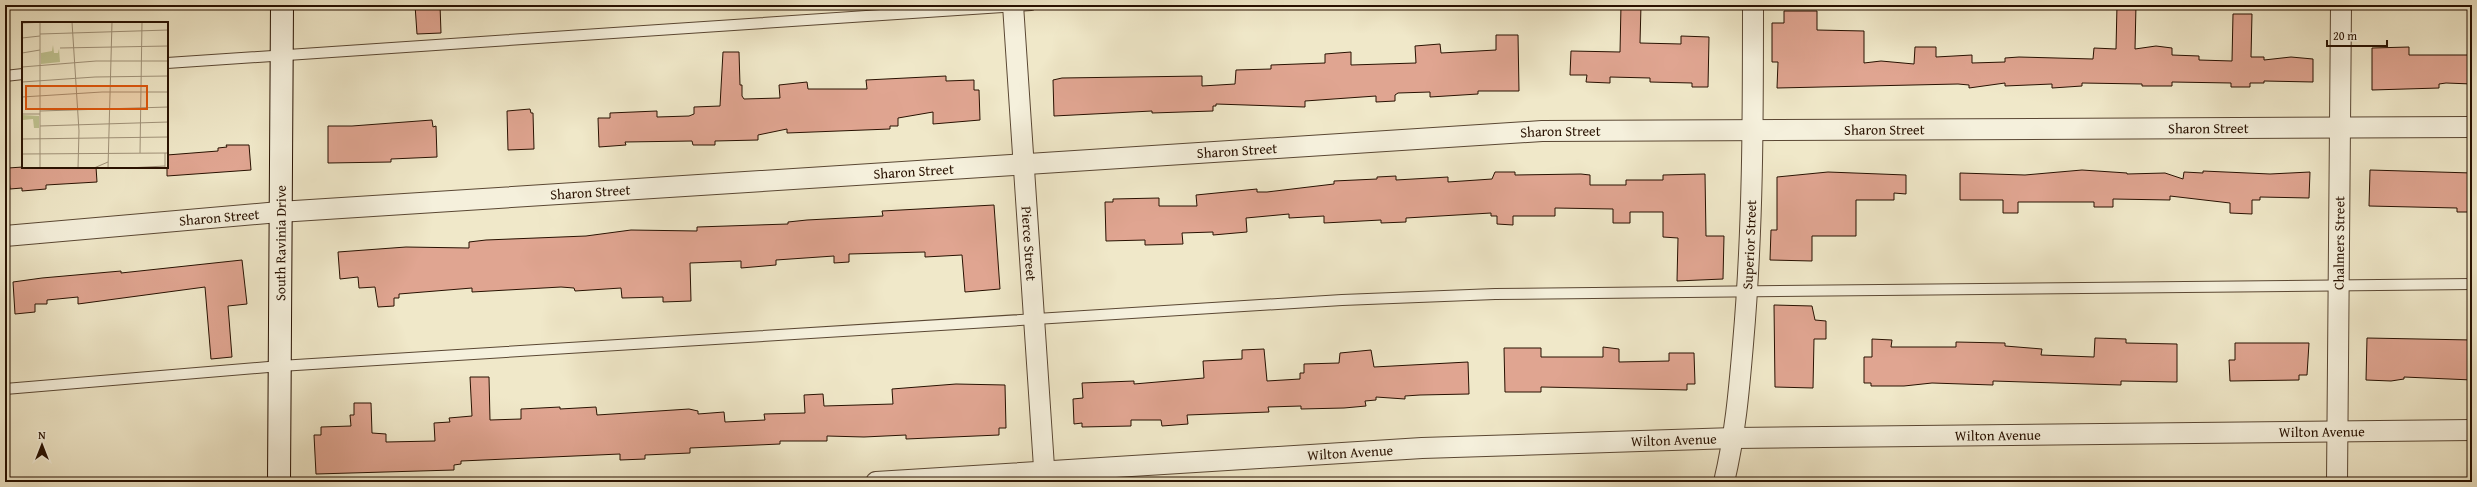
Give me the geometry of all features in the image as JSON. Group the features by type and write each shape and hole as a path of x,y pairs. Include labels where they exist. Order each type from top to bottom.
{"street":[{"name":"South Ravinia Drive","path":"279,482 279,212 282,5"},
{"name":"Pierce Street","path":"1019,5 1023,164 1044,476"},
{"name":"Superior Street","path":"1724,482 1734,438 1748,291 1753,130 1753,5"},
{"name":"Chalmers Street","path":"2337,482 2339,286 2338,127 2341,5"},
{"name":"Sharon Street","path":"5,236 279,212 1542,131 2472,127"},
{"name":"Wilton Avenue","path":"876,482 1044,476 1422,448 1734,438 2472,430"}],"lane":[{"path":"168,63 281,54 1019,5"},
{"path":"5,76 22,74"},
{"path":"5,389 280,366 1350,300 1495,294 2472,284"}],"building":[{"path":"415,5 440,5 441,33 417,34"},
{"path":"1621,5 1641,5 1640,43 1681,44 1681,36 1709,37 1708,87 1692,87 1692,83 1650,82 1650,78 1610,77 1610,83 1586,82 1587,75 1570,75 1571,51 1620,52"},
{"path":"2117,5 2136,5 2135,49 2156,46 2172,48 2172,55 2199,56 2199,60 2232,61 2233,14 2252,14 2251,57 2264,57 2264,60 2291,57 2313,59 2313,82 2264,81 2264,83 2250,83 2250,87 2231,87 2231,83 2172,82 2172,86 2082,83 2082,86 2052,88 2052,84 2005,86 2005,83 1969,88 1969,85 1958,84 1777,88 1778,62 1772,62 1772,23 1784,23 1784,11 1817,11 1817,30 1864,31 1864,63 1881,61 1914,64 1915,47 1936,47 1936,57 1972,55 1972,63 2005,62 2005,58 2019,57 2093,59 2094,48 2116,49"},
{"path":"1496,35 1518,35 1519,91 1478,91 1478,94 1430,97 1430,92 1398,93 1395,95 1395,101 1376,102 1376,96 1305,101 1305,107 1216,104 1216,106 1213,106 1213,111 1152,113 1152,111 1054,116 1053,80 1062,78 1202,76 1202,86 1235,84 1236,70 1271,69 1271,65 1325,63 1325,54 1351,52 1351,65 1416,63 1415,46 1440,44 1441,53 1496,50"},
{"path":"2409,47 2409,55 2472,55 2472,84 2446,83 2439,84 2439,88 2372,90 2372,48"},
{"path":"723,52 739,52 740,85 742,85 742,96 744,99 780,98 779,85 807,82 808,89 867,89 866,80 946,76 946,81 974,80 974,90 979,90 980,120 933,124 933,112 898,118 898,126 890,126 890,129 787,133 787,129 758,135 758,140 715,141 715,145 693,145 692,141 625,142 626,145 599,147 598,118 610,118 610,113 657,111 657,117 689,116 694,114 694,107 720,106"},
{"path":"530,109 531,113 533,113 534,149 508,150 507,111"},
{"path":"432,120 433,127 436,126 437,157 391,159 391,162 328,163 328,126 352,126"},
{"path":"226,145 249,145 251,170 167,176 168,155 218,151 218,148 227,147"},
{"path":"8,168 96,168 97,182 46,185 46,189 22,191 22,188 10,189"},
{"path":"2082,170 2127,174 2165,173 2183,179 2184,172 2203,173 2203,171 2270,174 2310,172 2309,198 2260,197 2260,200 2252,200 2252,214 2230,213 2230,203 2170,196 2170,200 2113,199 2113,207 2094,207 2094,202 2018,202 2018,213 2003,213 2003,200 1960,200 1960,173 2025,175"},
{"path":"2370,170 2472,173 2472,212 2457,212 2457,208 2369,206"},
{"path":"1495,172 1515,172 1515,175 1590,175 1590,185 1626,185 1626,180 1663,180 1663,175 1705,174 1706,236 1724,236 1723,279 1677,281 1678,238 1663,237 1663,212 1630,212 1630,223 1613,223 1613,209 1555,208 1555,216 1513,216 1513,225 1497,224 1497,216 1491,216 1491,213 1406,218 1406,222 1381,223 1381,220 1324,223 1324,216 1289,218 1289,214 1246,218 1247,232 1213,235 1213,232 1182,233 1183,244 1145,245 1145,240 1106,241 1105,202 1113,202 1113,199 1159,198 1159,206 1197,206 1196,195 1257,189 1257,192 1267,192 1334,184 1334,181 1377,179 1377,177 1396,176 1396,180 1448,177 1448,182 1492,179"},
{"path":"1828,172 1906,175 1906,194 1894,193 1894,200 1856,200 1856,236 1812,236 1812,261 1770,260 1771,230 1777,230 1777,177"},
{"path":"994,205 1000,289 965,292 962,255 925,257 925,252 849,254 849,262 834,263 834,256 776,260 776,265 741,268 741,261 690,263 691,301 663,302 663,297 622,298 621,288 575,291 574,288 561,287 472,292 472,288 399,294 399,298 394,298 394,306 378,307 375,287 359,288 358,277 340,279 338,252 406,247 469,248 469,242 486,240 586,236 631,230 697,231 697,227 788,224 788,222 807,220 883,216 882,211"},
{"path":"242,260 247,304 228,306 232,357 211,359 205,287 78,304 78,297 47,300 47,304 35,304 35,312 15,314 13,282 121,271 121,273"},
{"path":"1774,305 1812,306 1815,320 1826,321 1826,339 1814,339 1813,388 1775,387"},
{"path":"2095,338 2126,339 2126,343 2177,344 2177,382 2121,381 2121,385 1993,381 1993,385 1932,383 1904,386 1871,386 1871,383 1864,383 1864,357 1872,357 1872,339 1892,340 1891,347 1956,347 1956,342 2005,343 2005,346 2042,349 2041,355 2094,357"},
{"path":"2367,338 2472,340 2472,380 2404,377 2404,379 2391,381 2366,380"},
{"path":"2235,343 2309,343 2307,375 2299,375 2299,380 2230,381 2229,360 2235,360"},
{"path":"1603,347 1619,349 1619,362 1669,361 1669,353 1694,353 1695,384 1687,384 1687,390 1541,387 1541,392 1505,392 1504,348 1541,348 1541,357 1603,357"},
{"path":"1264,349 1267,381 1300,379 1300,373 1304,373 1304,364 1339,363 1340,353 1371,350 1374,367 1468,362 1469,394 1405,396 1405,399 1376,397 1376,400 1365,401 1366,406 1344,408 1301,409 1301,406 1268,407 1269,412 1187,415 1188,424 1162,426 1161,420 1131,420 1131,426 1082,427 1082,423 1074,424 1073,399 1083,398 1082,383 1134,381 1134,384 1204,378 1203,361 1242,359 1242,350"},
{"path":"470,377 489,377 490,420 521,419 521,409 596,407 597,415 689,409 698,411 698,414 724,412 725,422 765,420 764,414 805,413 804,395 823,394 824,406 893,404 892,389 956,384 1005,385 1006,428 999,428 999,435 906,439 906,435 864,437 827,436 827,441 780,441 780,444 690,448 690,453 645,455 645,459 620,460 620,454 461,461 461,464 454,465 454,470 316,474 314,435 321,435 321,427 351,426 350,415 354,415 354,403 371,403 372,433 386,434 386,442 435,441 434,423 450,422 449,418 472,416"}]}
